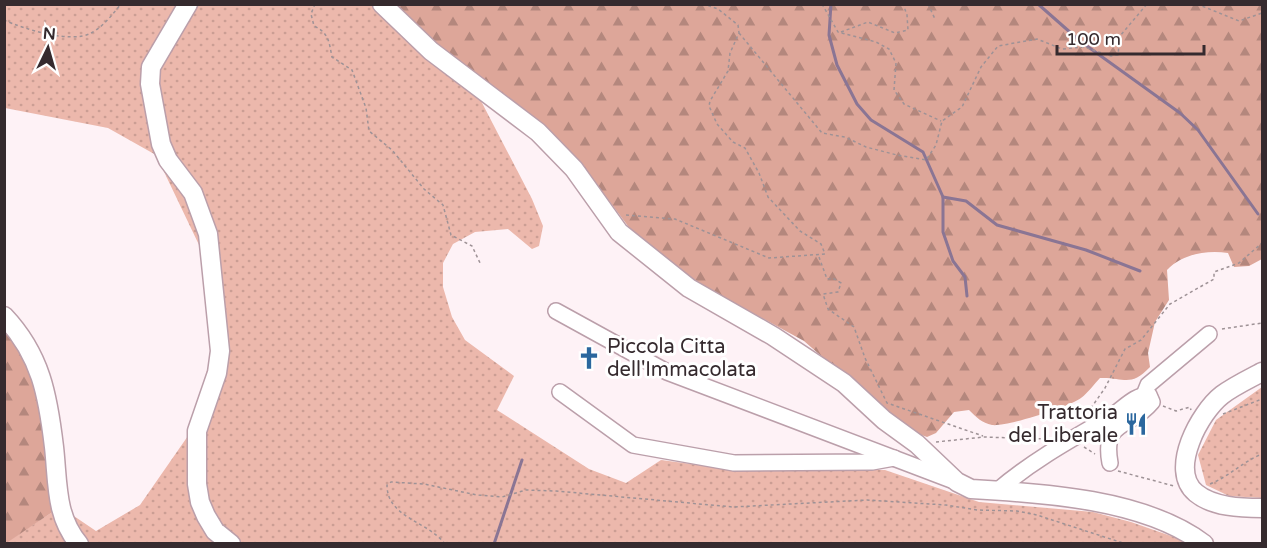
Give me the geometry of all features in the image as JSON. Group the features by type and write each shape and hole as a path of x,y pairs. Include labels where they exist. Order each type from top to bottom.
{"main road":[{"path":"188,4 159,52 152,67 150,84 161,144 168,159 193,193 208,234 220,351 217,373 197,431 197,484 200,502 206,516 215,531 231,543"},
{"path":"382,4 431,51 538,132 574,169 605,209 619,232 689,288 773,336 844,383 884,420 917,444 957,482 971,489 997,490 1115,507 1176,527 1204,543"},
{"path":"4,316 20,332 37,361 47,402 59,507 68,529 79,543"},
{"path":"1263,372 1222,395 1199,423 1188,447 1185,463 1188,480 1194,492 1212,502 1263,508"}],"street":[{"path":"556,311 667,372 957,482"},
{"path":"1110,463 1107,445 1112,432 1146,403 1148,385 1209,334"},
{"path":"560,392 633,445 734,463 872,462 894,458"},
{"path":"997,490 1035,461 1090,426 1146,403"}],"path":[{"path":"4,20 51,35 79,37 88,35 100,27 121,4"},
{"path":"315,4 311,14 314,26 324,30 328,37 332,57 352,70 366,108 369,131 392,150 424,189 442,205 451,235 472,246 481,265"},
{"path":"605,209 630,216 675,219 769,258 825,254 821,244 800,231 768,196 759,172 745,148 733,142 717,124 709,106 728,71 730,53 739,33 738,25 718,9 704,4"},
{"path":"822,4 838,32 876,42 889,49 896,63 894,90 904,104 942,122"},
{"path":"838,32 868,22 895,33 908,30 907,15 903,4"},
{"path":"928,4 935,19"},
{"path":"739,33 822,133 845,137 866,147 926,160 936,145 942,122 962,107 981,67 998,46 1037,39 1062,49 1084,47 1111,56 1118,55 1120,36 1147,4"},
{"path":"1197,4 1239,21 1263,13"},
{"path":"1090,426 1083,424 1084,415 1105,387 1125,349 1141,340 1170,304 1214,279 1214,272 1223,266 1239,263 1263,243"},
{"path":"819,256 819,262 827,279 833,278 841,284 838,292 824,294 828,309 854,327 865,358 887,403 984,437"},
{"path":"1209,334 1230,327 1263,323"},
{"path":"1220,415 1263,399"},
{"path":"1146,403 1162,405 1176,411 1190,407 1199,423"},
{"path":"1194,492 1195,487 1227,477 1245,461 1263,454"},
{"path":"445,543 440,536 394,509 387,494 387,485 392,482 424,484 477,495 502,496 526,490 572,492 736,507 847,501 946,505 1037,515 1126,543"}],"shaded area":[{"path":"4,5 376,5 480,99 532,199 543,226 539,246 532,249 508,229 475,232 453,244 443,263 443,287 452,317 465,340 514,376 497,410 589,469 626,483 661,460 729,469 885,470 979,502 1093,512 1131,522 1191,543 5,543 54,511 65,510 96,531 140,505 190,433 212,352 200,247 156,155 108,128 5,108"},
{"path":"1262,387 1262,498 1229,496 1206,485 1198,455 1216,420"}],"green space":[{"path":"397,5 1262,5 1262,259 1249,266 1234,267 1228,253 1211,252 1187,257 1167,270 1169,300 1155,322 1148,353 1150,367 1137,377 1126,380 1100,378 1084,396 1074,402 1010,423 992,425 982,421 969,410 954,412 936,433 927,437 913,432 883,410 804,341 705,287 640,242 582,165 519,107 430,40"},
{"path":"4,325 25,358 37,386 54,511 5,544"}],"waterway":[{"path":"831,4 829,35 837,65 857,104 871,120 923,152 943,197 943,232 953,261 965,277 967,296"},
{"path":"1038,4 1080,41 1180,113 1198,130 1258,214"},
{"path":"943,197 966,201 997,225 1086,250 1140,271"},
{"path":"494,544 522,460"}],"place":[{"name":"Piccola Citta dell'Immacolata","path":"589,358"},
{"name":"Trattoria del Liberale","path":"1136,424"}]}
